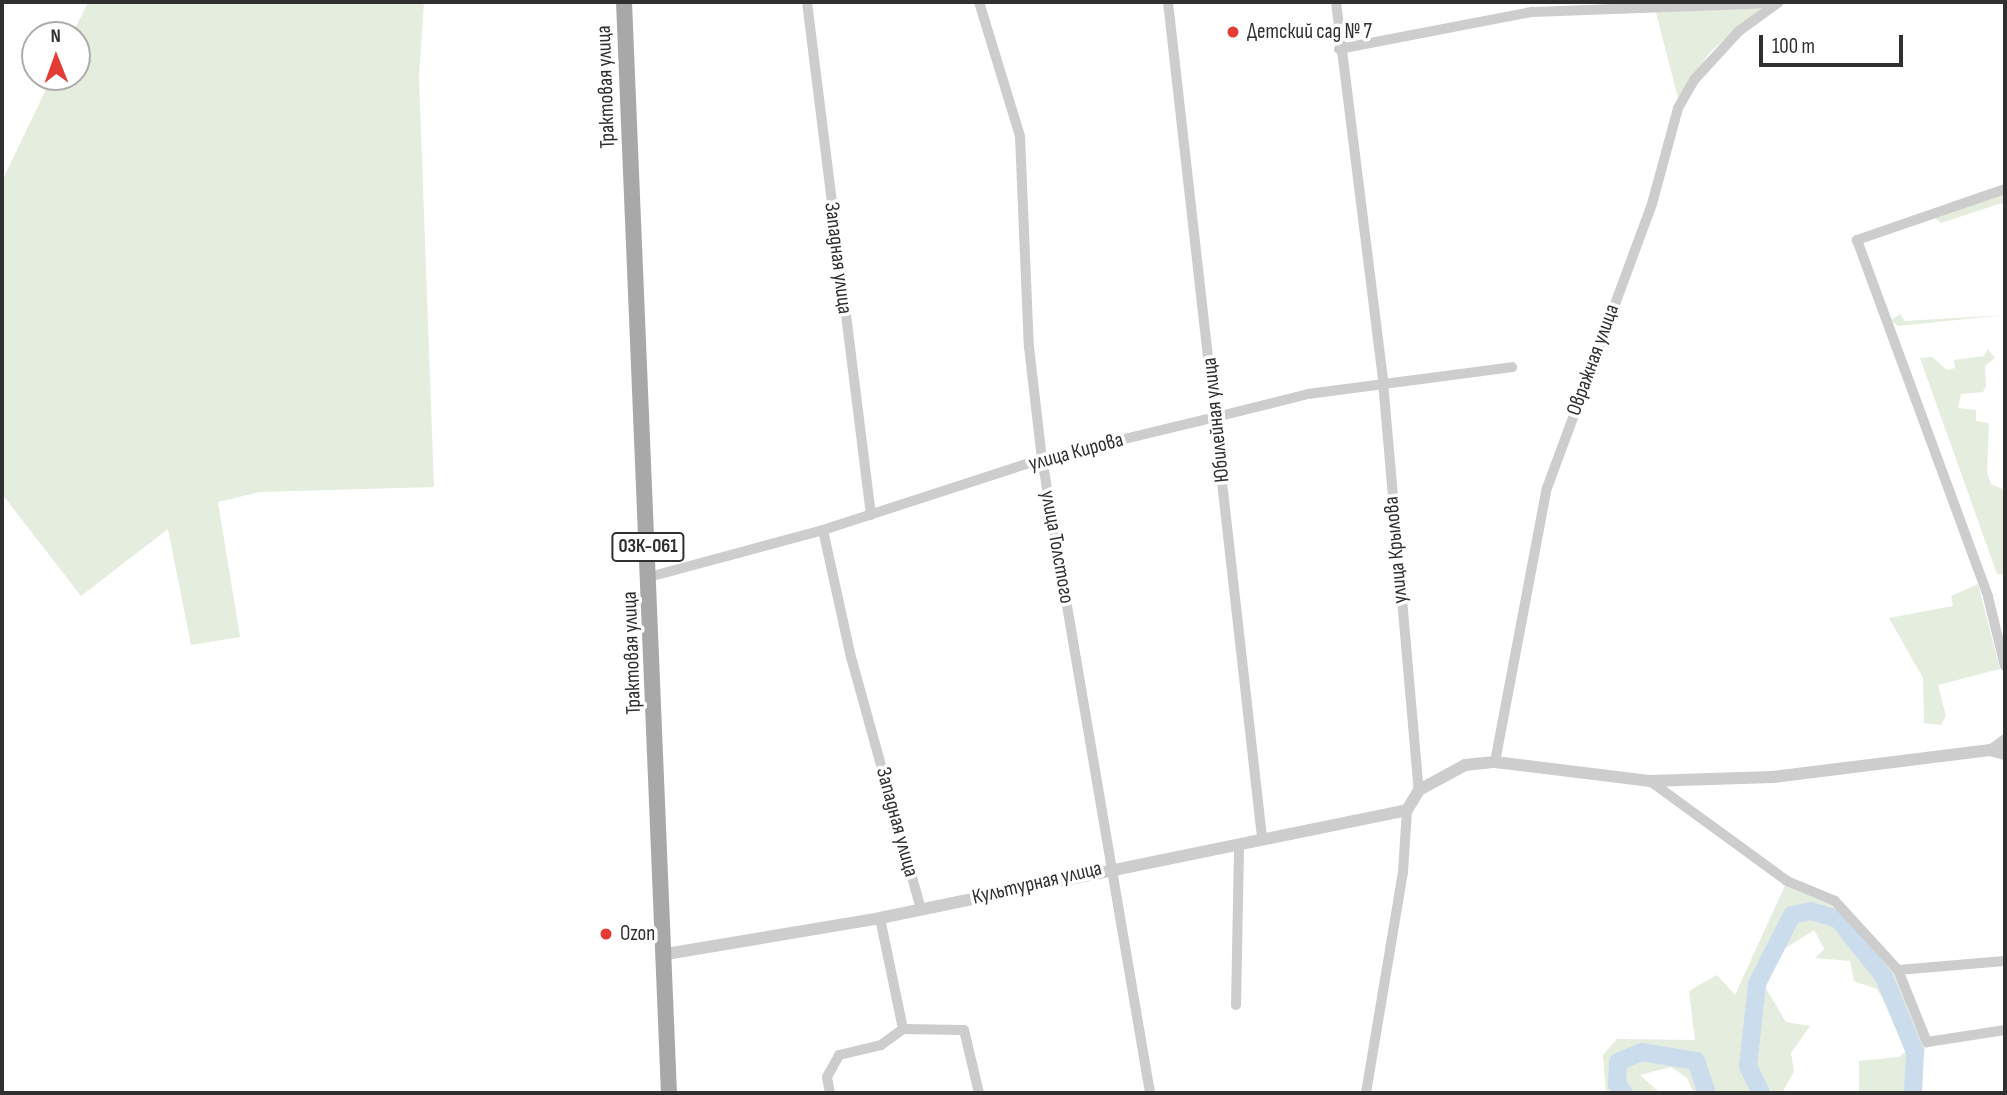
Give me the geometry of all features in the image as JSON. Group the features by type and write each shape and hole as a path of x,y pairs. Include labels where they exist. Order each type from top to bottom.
{"main road":[{"name":"Трактовая улица","path":"624,2 666,954 668,1093"}],"street":[{"name":"Западная улица","path":"807,2 871,515"},
{"name":"улица Толстого","path":"979,2 1020,136 1029,347 1042,459 1150,1093"},
{"name":"Юбилейная улица","path":"1168,2 1262,838"},
{"name":"улица Крылова","path":"1336,2 1339,49 1383,382 1419,790"},
{"path":"1339,49 1532,12 1778,2"},
{"name":"Овражная улица","path":"1495,762 1547,488 1652,204 1678,108 1694,80 1739,31 1778,2"},
{"path":"2005,189 1857,240 1989,597 2005,666"},
{"name":"улица Кирова","path":"649,577 823,530 1042,459 1216,417 1383,382 1512,367"},
{"name":"Западная улица","path":"823,530 851,657 921,909"},
{"path":"1990,750 2005,739"},
{"path":"1366,1093 1403,872 1407,810 1419,790 1445,772 1495,762 1649,780 1773,777 1990,750 2005,754"},
{"path":"1649,780 1787,881 1835,901 1898,970 1927,1042 2005,1030"},
{"name":"Культурная улица","path":"666,954 880,918 1113,867 1238,845 1407,810"},
{"path":"1236,1005 1238,845"},
{"path":"880,918 903,1029"},
{"path":"1898,970 2005,961"},
{"path":"830,1093 827,1077 839,1055 881,1045 903,1029 964,1030 979,1093"}],"green space":[{"path":"88,2 424,2 419,77 434,487 260,492 218,502 240,637 191,645 168,529 81,596 2,494 2,181 45,91 91,91 91,21 79,21"},
{"path":"1655,9 1761,9 1711,51 1678,98"},
{"path":"2005,193 2005,211 2002,203 1941,223 1935,218"},
{"path":"1900,314 1905,321 2005,315 1898,326 1891,320"},
{"path":"1988,349 1995,358 1985,366 1986,386 1983,392 1961,394 1958,408 1976,410 1976,421 1989,423 1987,472 1991,484 2005,490 2005,574 1997,574 1920,358 1932,357 1947,370 1955,368 1954,360 1984,356"},
{"path":"1978,584 2000,669 1938,685 1946,716 1941,725 1924,723 1923,678 1889,618 1953,606 1951,596"},
{"path":"1787,881 1832,900 1898,970 1927,1042 1918,1072 1923,1093 1859,1093 1859,1061 1899,1057 1907,1050 1904,1038 1877,989 1854,981 1850,961 1815,958 1824,949 1814,930 1778,953 1767,972 1765,987 1786,1022 1810,1026 1791,1053 1794,1071 1782,1093 1694,1093 1687,1078 1671,1067 1640,1075 1660,1093 1606,1093 1603,1055 1617,1039 1695,1040 1689,991 1717,975 1735,995"}],"waterway":[{"path":"1761,1093 1748,1066 1757,984 1792,915 1811,911 1838,919 1884,977 1915,1052 1913,1093"},
{"path":"1624,1093 1617,1084 1618,1062 1642,1052 1696,1061 1707,1093"}],"place":[{"name":"Детский сад № 7","path":"1233,32"},
{"name":"Ozon","path":"606,934"}]}
